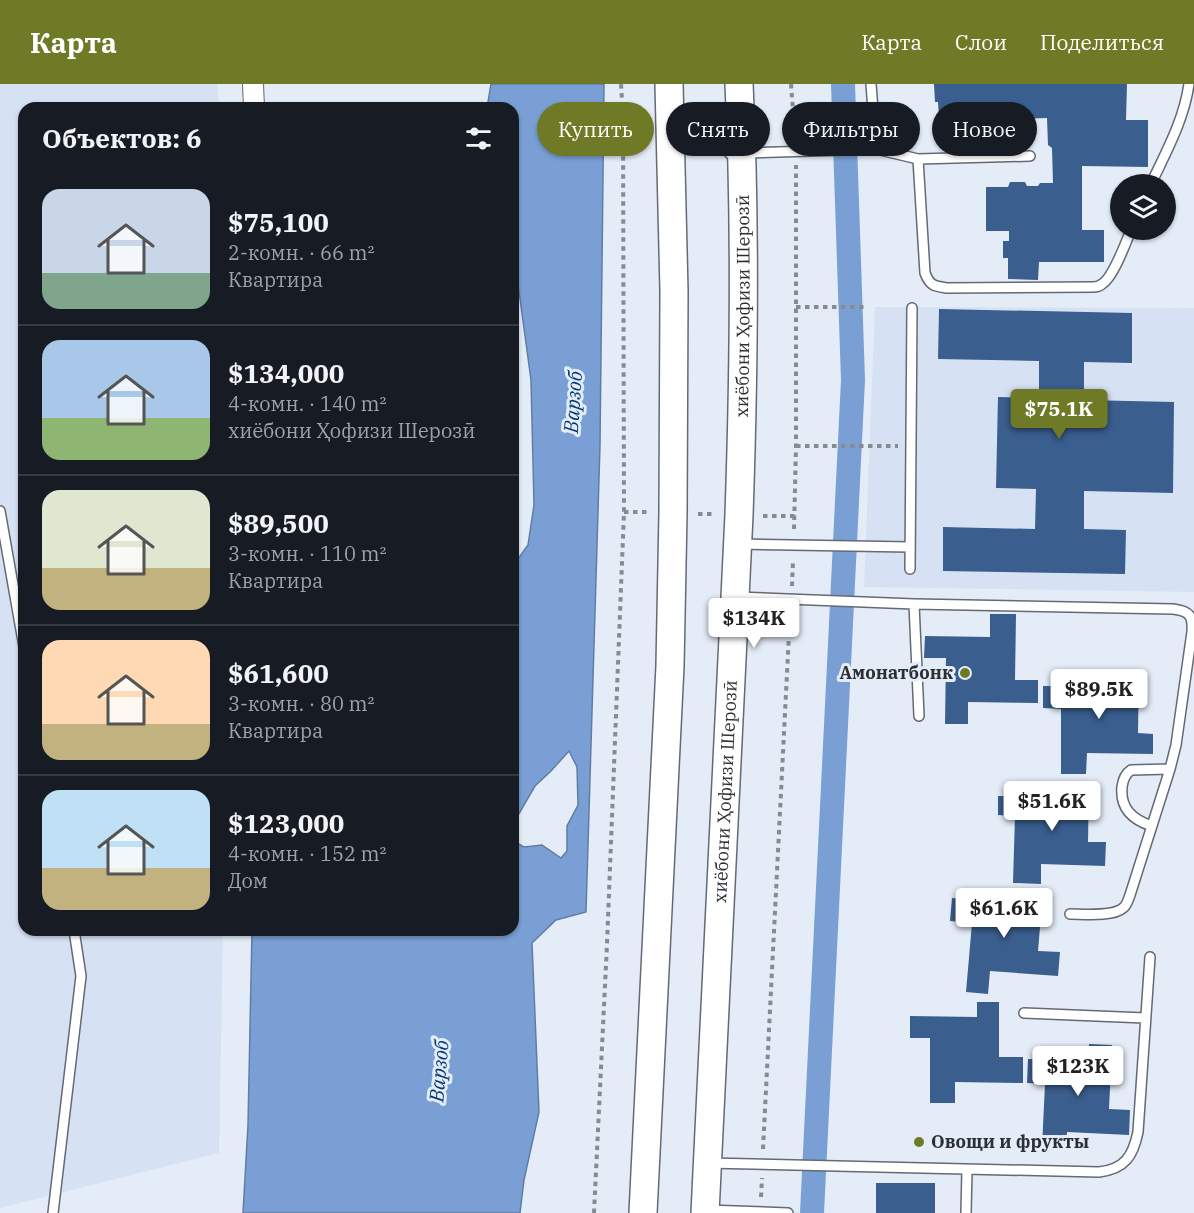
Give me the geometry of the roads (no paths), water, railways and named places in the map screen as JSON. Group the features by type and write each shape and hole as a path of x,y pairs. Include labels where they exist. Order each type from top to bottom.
{"main road":[{"path":"669,84 669,102"},
{"name":"хиёбони Ҳофизи Шерозӣ","path":"739,84 740,102"},
{"path":"643,1213 670,644 674,291 670,156"},
{"name":"хиёбони Ҳофизи Шерозӣ","path":"705,1211 737,544 742,398 742,156"}],"street":[{"path":"253,84 254,102"}],"lane":[{"path":"871,84 872,102"},
{"path":"1155,174 1182,114 1189,84"},
{"path":"905,156 918,159 1030,156"},
{"path":"918,159 925,273 934,286 958,288 1093,287 1107,280 1114,270 1127,240"},
{"path":"910,569 912,308"},
{"path":"0,511 18,613"},
{"path":"737,544 910,547"},
{"path":"734,597 914,604 1173,609 1187,612 1193,623 1180,722 1170,769 1130,895 1125,907 1118,912 1070,914"},
{"path":"914,604 919,716"},
{"path":"1152,826 1136,820 1126,810 1122,797 1122,783 1131,770 1170,769"},
{"path":"52,1213 81,976 75,936"},
{"path":"707,1163 966,1170 1110,1171 1126,1161 1136,1144 1149,957"},
{"path":"1024,1013 1145,1018"},
{"path":"966,1170 966,1213"},
{"path":"705,1211 788,1213"}],"water":[{"name":"Варзоб","path":"491,84 604,84 604,102 537,102 537,156 603,156 600,445 586,912 556,920 532,943 539,1112 524,1180 520,1213 243,1213 248,1125 252,936 519,936 519,844 524,847 542,845 561,858 567,851 567,826 578,805 577,767 569,751 535,786 519,814 519,558 528,545 534,505 531,380 519,291 519,102 488,102"}],"waterway":[{"path":"812,1213 853,380 843,84"}],"place":[{"name":"Амонатбонк","path":"965,673"},
{"name":"Овощи и фрукты","path":"919,1142"}]}
